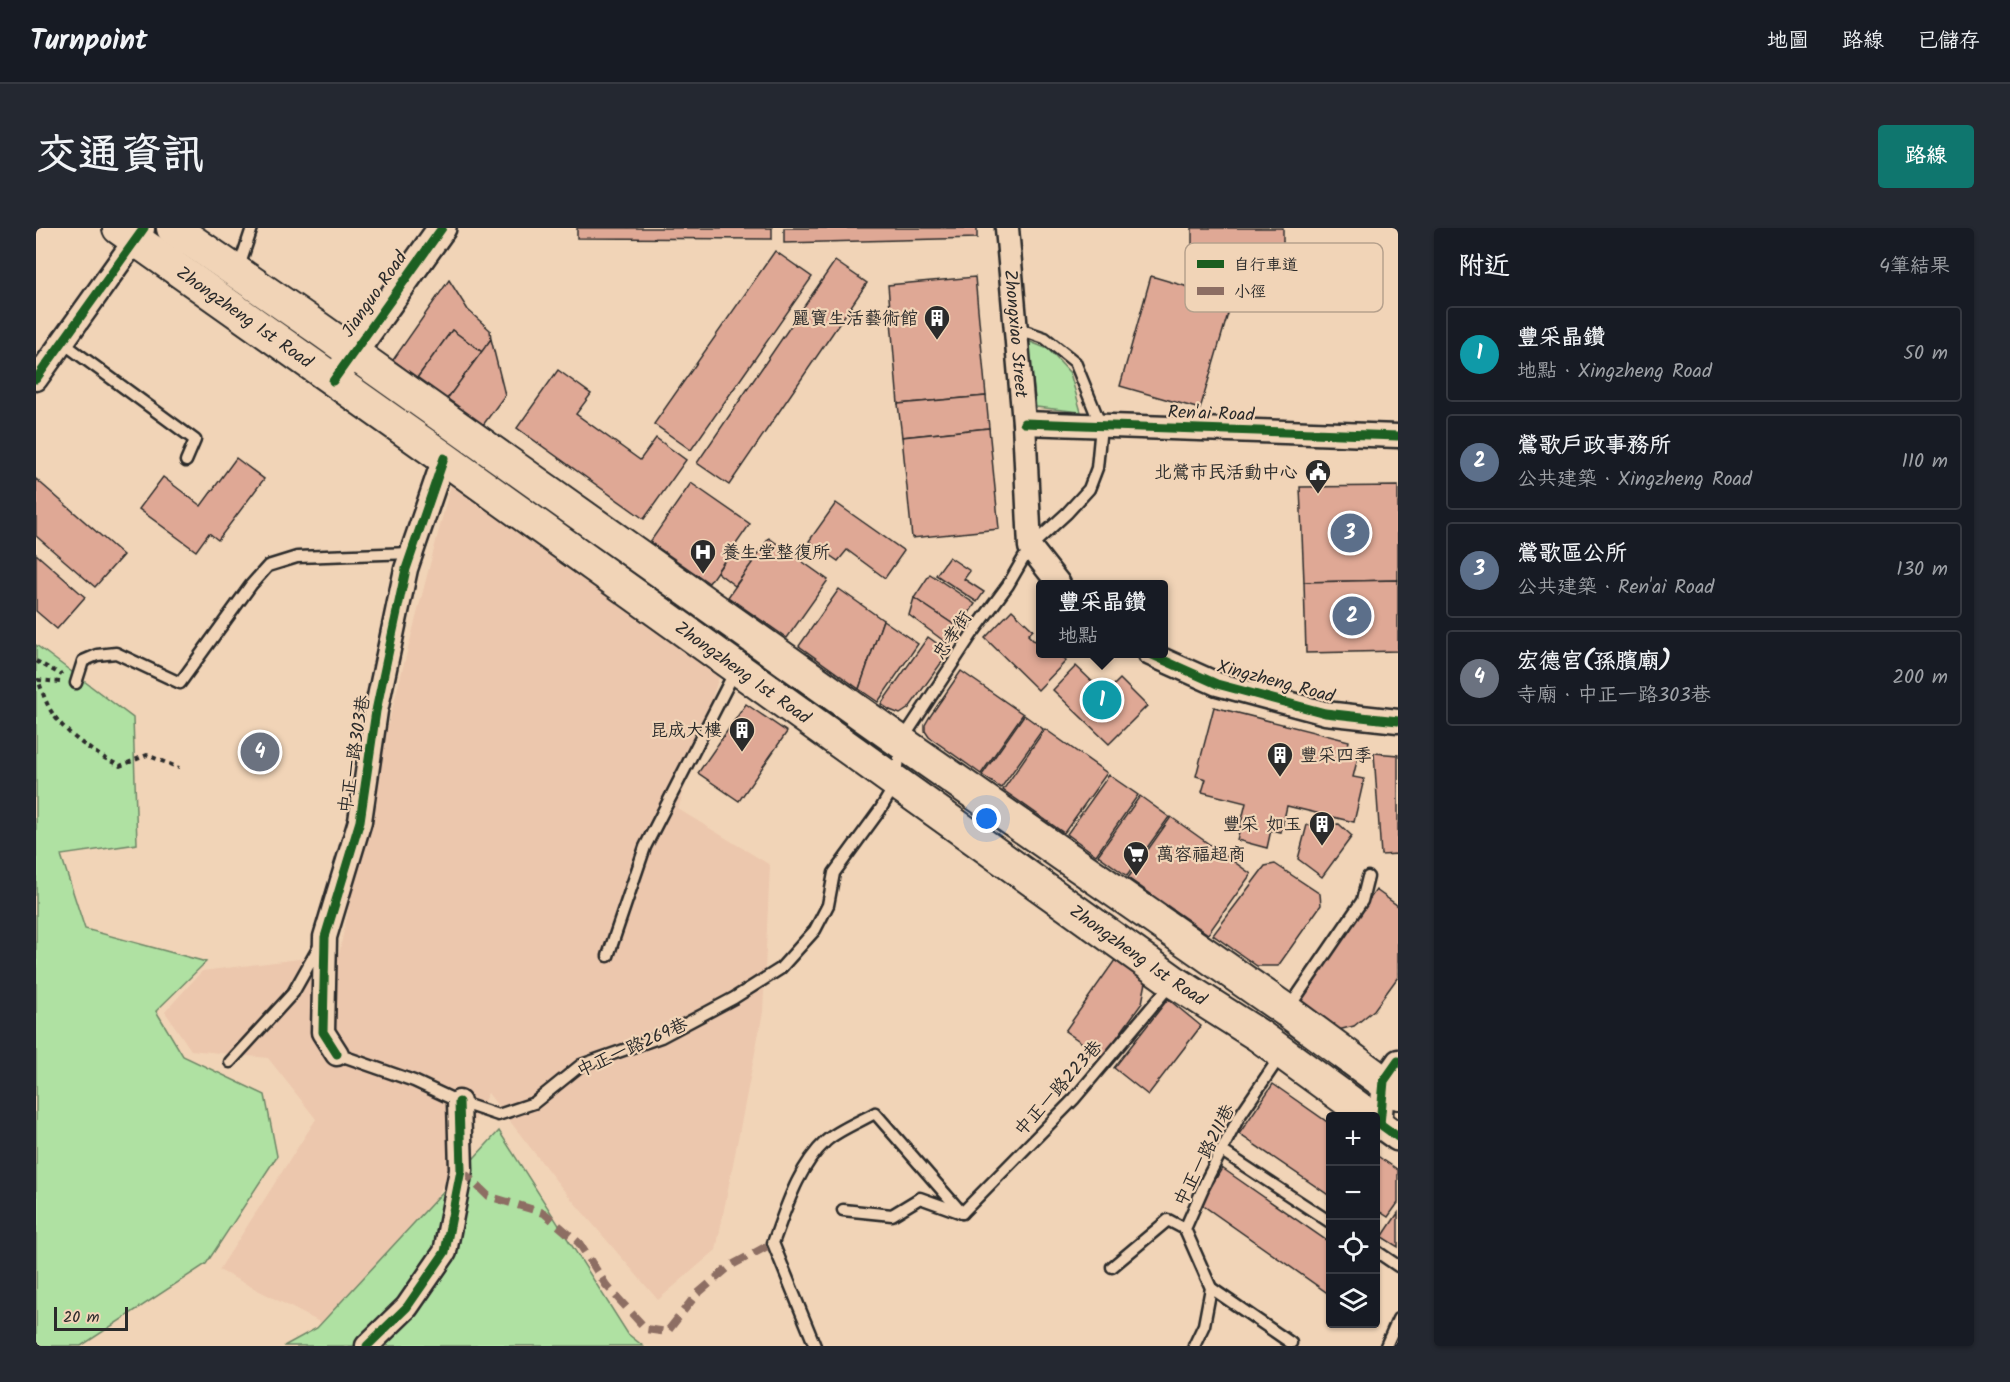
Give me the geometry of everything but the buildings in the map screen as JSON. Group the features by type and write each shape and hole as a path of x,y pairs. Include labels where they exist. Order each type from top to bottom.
{"main road":[{"name":"Zhongzheng 1st Road","path":"173,228 901,742 1287,1011 1388,1105"},
{"name":"Zhongzheng 1st Road","path":"132,232 333,381 444,458 1173,981 1283,1052 1388,1105"}],"street":[{"name":"Jianguo Road","path":"333,381 442,228"},
{"name":"Zhongxiao Street","path":"1007,228 1024,423 1030,547"},
{"path":"36,379 132,232"},
{"name":"Ren'ai Road","path":"1024,423 1398,436"},
{"name":"中正一路303巷","path":"337,1054 323,1032 325,937 360,821 376,711 406,569 444,458"},
{"path":"1030,547 1055,580"},
{"name":"Xingzheng Road","path":"1159,658 1217,684 1325,713 1398,721"},
{"path":"367,1346 407,1307 445,1252 461,1170 459,1102"}],"lane":[{"path":"237,273 252,228"},
{"path":"1016,328 1045,338 1075,362 1101,426"},
{"path":"62,342 195,440 186,461"},
{"name":"忠孝街","path":"901,742 972,634 1008,585 1030,547 1089,489 1098,468 1101,426"},
{"path":"76,683 83,661 97,655 116,653 180,682 250,585 268,566 297,557 412,553"},
{"path":"608,956 645,847 736,668"},
{"name":"中正一路269巷","path":"337,1054 414,1081 459,1102 498,1115 534,1103 581,1065 661,1037 734,998 780,969 815,930 828,905 834,873 880,810 896,783 901,742"},
{"path":"1287,1011 1362,901 1368,877"},
{"name":"中正一路303巷","path":"230,1062 292,993 325,937"},
{"name":"中正一路223巷","path":"962,1213 1074,1098 1173,981"},
{"name":"中正一路211巷","path":"1211,1288 1185,1229 1207,1179 1239,1117 1283,1052"},
{"path":"815,1346 773,1243 787,1204 804,1169 827,1140 874,1113 962,1213"},
{"path":"1222,1151 1327,1220"},
{"path":"843,1210 892,1215 920,1198 962,1213"},
{"path":"1112,1267 1167,1220 1185,1229"},
{"path":"1380,1254 1398,1266"},
{"path":"1194,1346 1204,1325 1211,1288 1291,1343"},
{"path":"1386,1346 1398,1319"}],"path":[{"path":"36,661 76,683"},
{"path":"76,683 38,680 51,710 62,725 98,756 120,766 147,754 179,768"}],"shaded area":[{"path":"451,484 721,670 678,809 770,865 763,1012 716,1250 658,1300 561,1187 488,1093 410,1252 337,1331 219,1270 316,1119 268,1058 191,1050 165,1012 202,971 339,954 383,744"}],"green space":[{"path":"1028,341 1048,349 1070,373 1081,412 1036,407"},
{"path":"36,645 133,718 137,844 61,855 85,929 206,962 156,1011 183,1056 265,1095 277,1156 206,1264 81,1346 36,1346"},
{"path":"499,1131 628,1334 643,1346 284,1346 317,1328"}],"marked path":[{"path":"461,1170 488,1196 544,1213 579,1243 606,1285 646,1329 667,1332 696,1295 730,1266 773,1243"}],"cycle path":[{"path":"36,379 144,228"},
{"path":"333,381 442,228"},
{"path":"1024,423 1398,436"},
{"path":"337,1054 323,1032 325,937 360,821 376,711 406,569 444,458"},
{"path":"1159,658 1217,684 1325,713 1398,721"},
{"path":"1398,1061 1384,1081 1380,1124 1398,1137"},
{"path":"367,1346 407,1307 445,1252 461,1170 459,1102"}],"place":[{"name":"麗寶生活藝術館","path":"937,341"},
{"name":"北鶯市民活動中心","path":"1318,495"},
{"name":"鶯歌區公所","path":"1350,533"},
{"name":"養生堂整復所","path":"703,575"},
{"name":"鶯歌戶政事務所","path":"1352,616"},
{"name":"豐采晶鑽","path":"1102,700"},
{"name":"宏德宮(孫臏廟)","path":"260,752"},
{"name":"昆成大樓","path":"742,753"},
{"name":"豐采四季","path":"1280,778"},
{"name":"豐采 如玉","path":"1322,847"},
{"name":"萬容福超商","path":"1136,877"}]}
